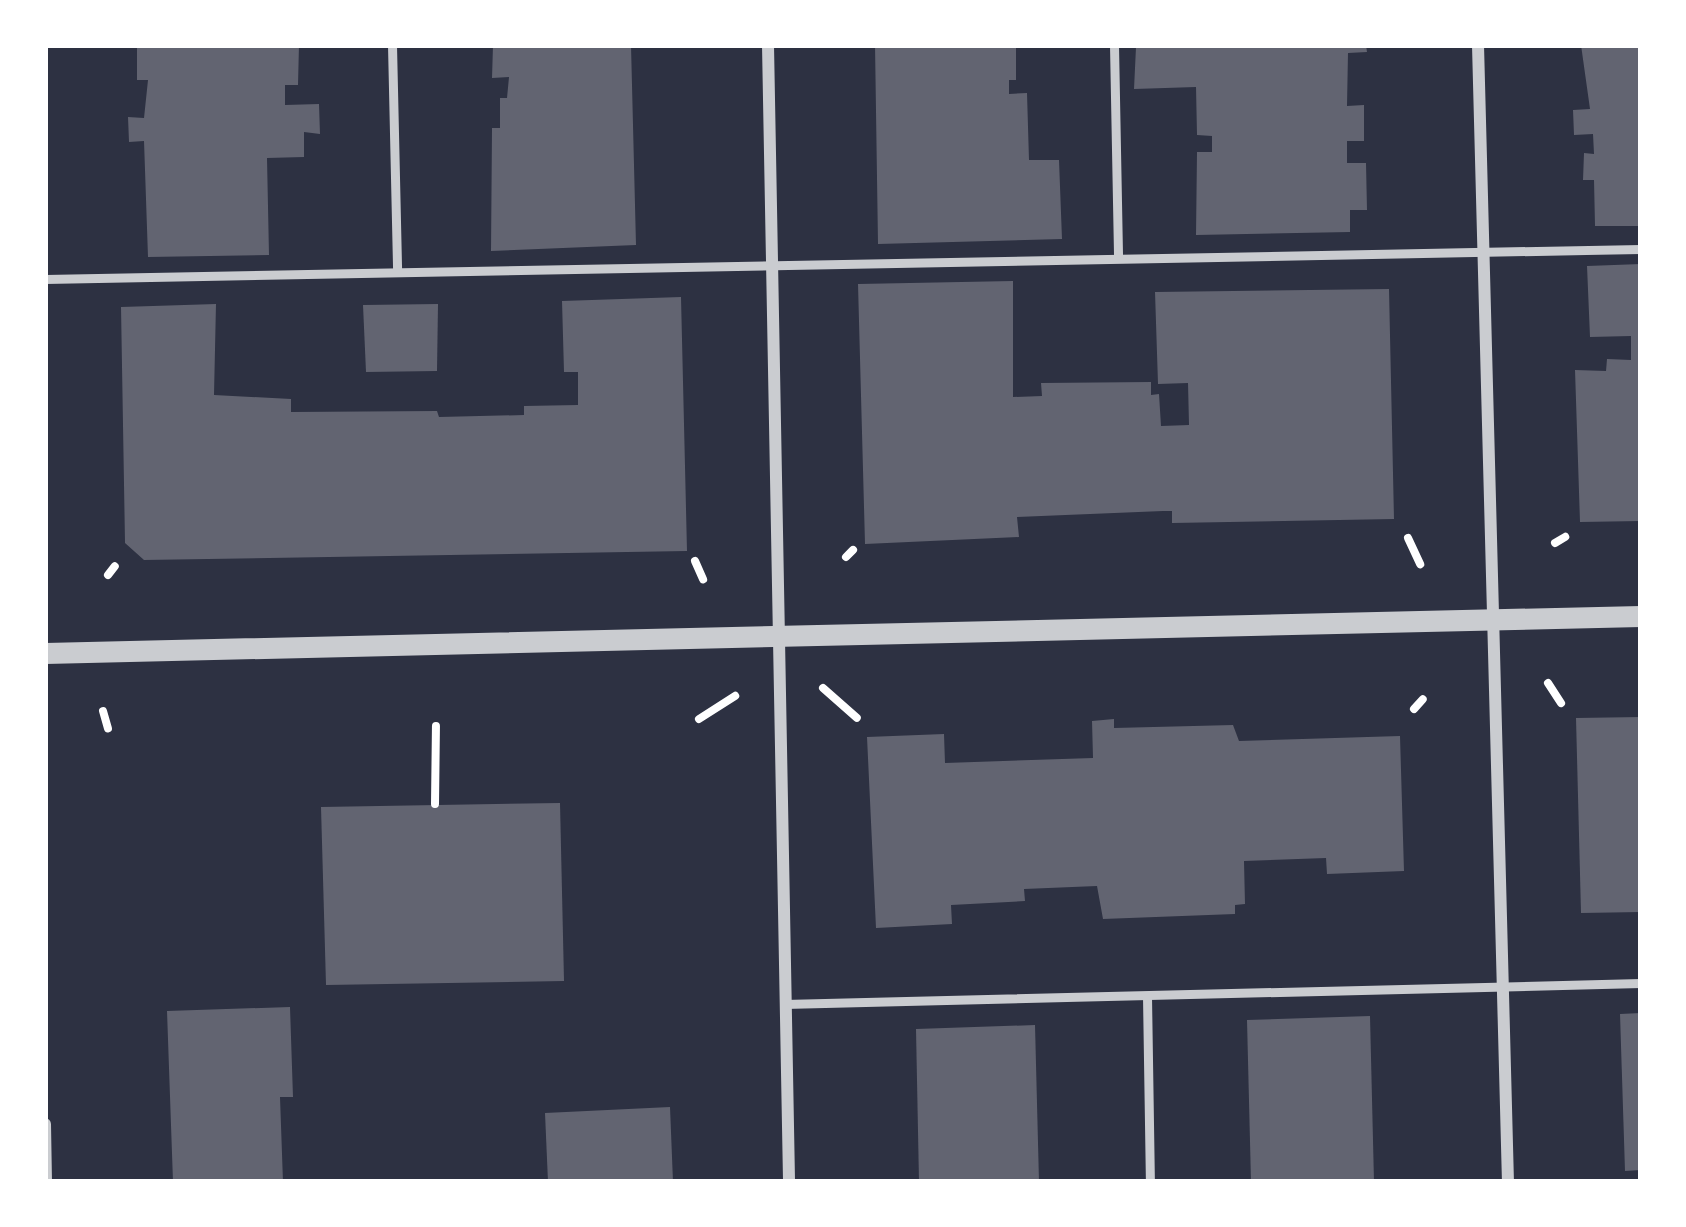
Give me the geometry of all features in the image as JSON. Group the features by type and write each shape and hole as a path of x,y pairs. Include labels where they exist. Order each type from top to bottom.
{"street":[{"path":"768,45 790,1182"},
{"path":"1478,45 1508,1182"},
{"path":"45,652 1641,616"},
{"path":"45,1124 46,1182"}],"lane":[{"path":"392,45 398,269"},
{"path":"1114,45 1118,257"},
{"path":"45,279 775,261 1641,249"},
{"path":"784,1004 1641,983"},
{"path":"1147,996 1150,1182"}],"path":[{"path":"1408,538 1420,564"},
{"path":"694,561 703,579"},
{"path":"108,575 115,566"},
{"path":"1548,682 1562,703"},
{"path":"823,688 856,718"},
{"path":"699,719 735,696"},
{"path":"1414,709 1423,699"},
{"path":"103,711 108,728"},
{"path":"435,804 436,726"}],"building":[{"path":"299,45 298,85 285,85 285,105 319,104 320,134 304,132 304,157 267,158 269,255 148,257 144,141 129,142 128,117 144,118 148,80 137,80 137,47"},
{"path":"493,45 631,45 636,245 491,251 492,128 500,128 500,98 507,98 509,77 492,78"},
{"path":"875,45 1016,45 1016,80 1009,80 1009,94 1027,93 1029,160 1059,160 1062,239 878,244"},
{"path":"1366,45 1367,52 1348,53 1347,106 1364,105 1364,141 1347,141 1347,163 1366,163 1367,210 1350,210 1350,232 1196,235 1197,152 1212,152 1212,136 1197,135 1196,87 1134,89 1136,47"},
{"path":"1581,45 1641,45 1641,226 1595,226 1594,180 1583,180 1584,153 1594,154 1593,134 1574,135 1573,110 1590,109"},
{"path":"1641,264 1641,521 1580,522 1575,370 1606,371 1607,359 1631,360 1631,336 1590,337 1587,266"},
{"path":"1013,281 1013,397 1042,396 1041,383 1151,382 1151,395 1159,394 1161,426 1189,425 1188,383 1158,384 1155,292 1389,289 1394,519 1172,523 1172,511 1017,517 1019,537 865,544 858,284"},
{"path":"681,297 687,551 144,560 125,543 121,307 216,304 214,395 291,399 291,412 437,411 439,417 524,415 524,406 578,405 578,372 564,372 562,301"},
{"path":"438,304 437,371 366,372 363,305"},
{"path":"1641,717 1641,912 1581,913 1576,718"},
{"path":"1114,719 1114,728 1233,725 1239,741 1400,736 1404,871 1327,874 1326,858 1244,861 1245,904 1235,905 1235,914 1103,919 1097,886 1024,889 1025,901 951,905 952,924 876,928 867,737 944,734 945,763 1093,758 1092,721"},
{"path":"560,803 564,981 326,985 321,807"},
{"path":"290,1007 293,1097 280,1097 283,1182 173,1182 167,1011"},
{"path":"1641,1013 1641,1170 1625,1171 1620,1014"},
{"path":"1370,1016 1374,1182 1251,1182 1247,1020"},
{"path":"1035,1025 1039,1182 919,1182 916,1029"},
{"path":"670,1107 673,1182 548,1182 545,1113"}]}
